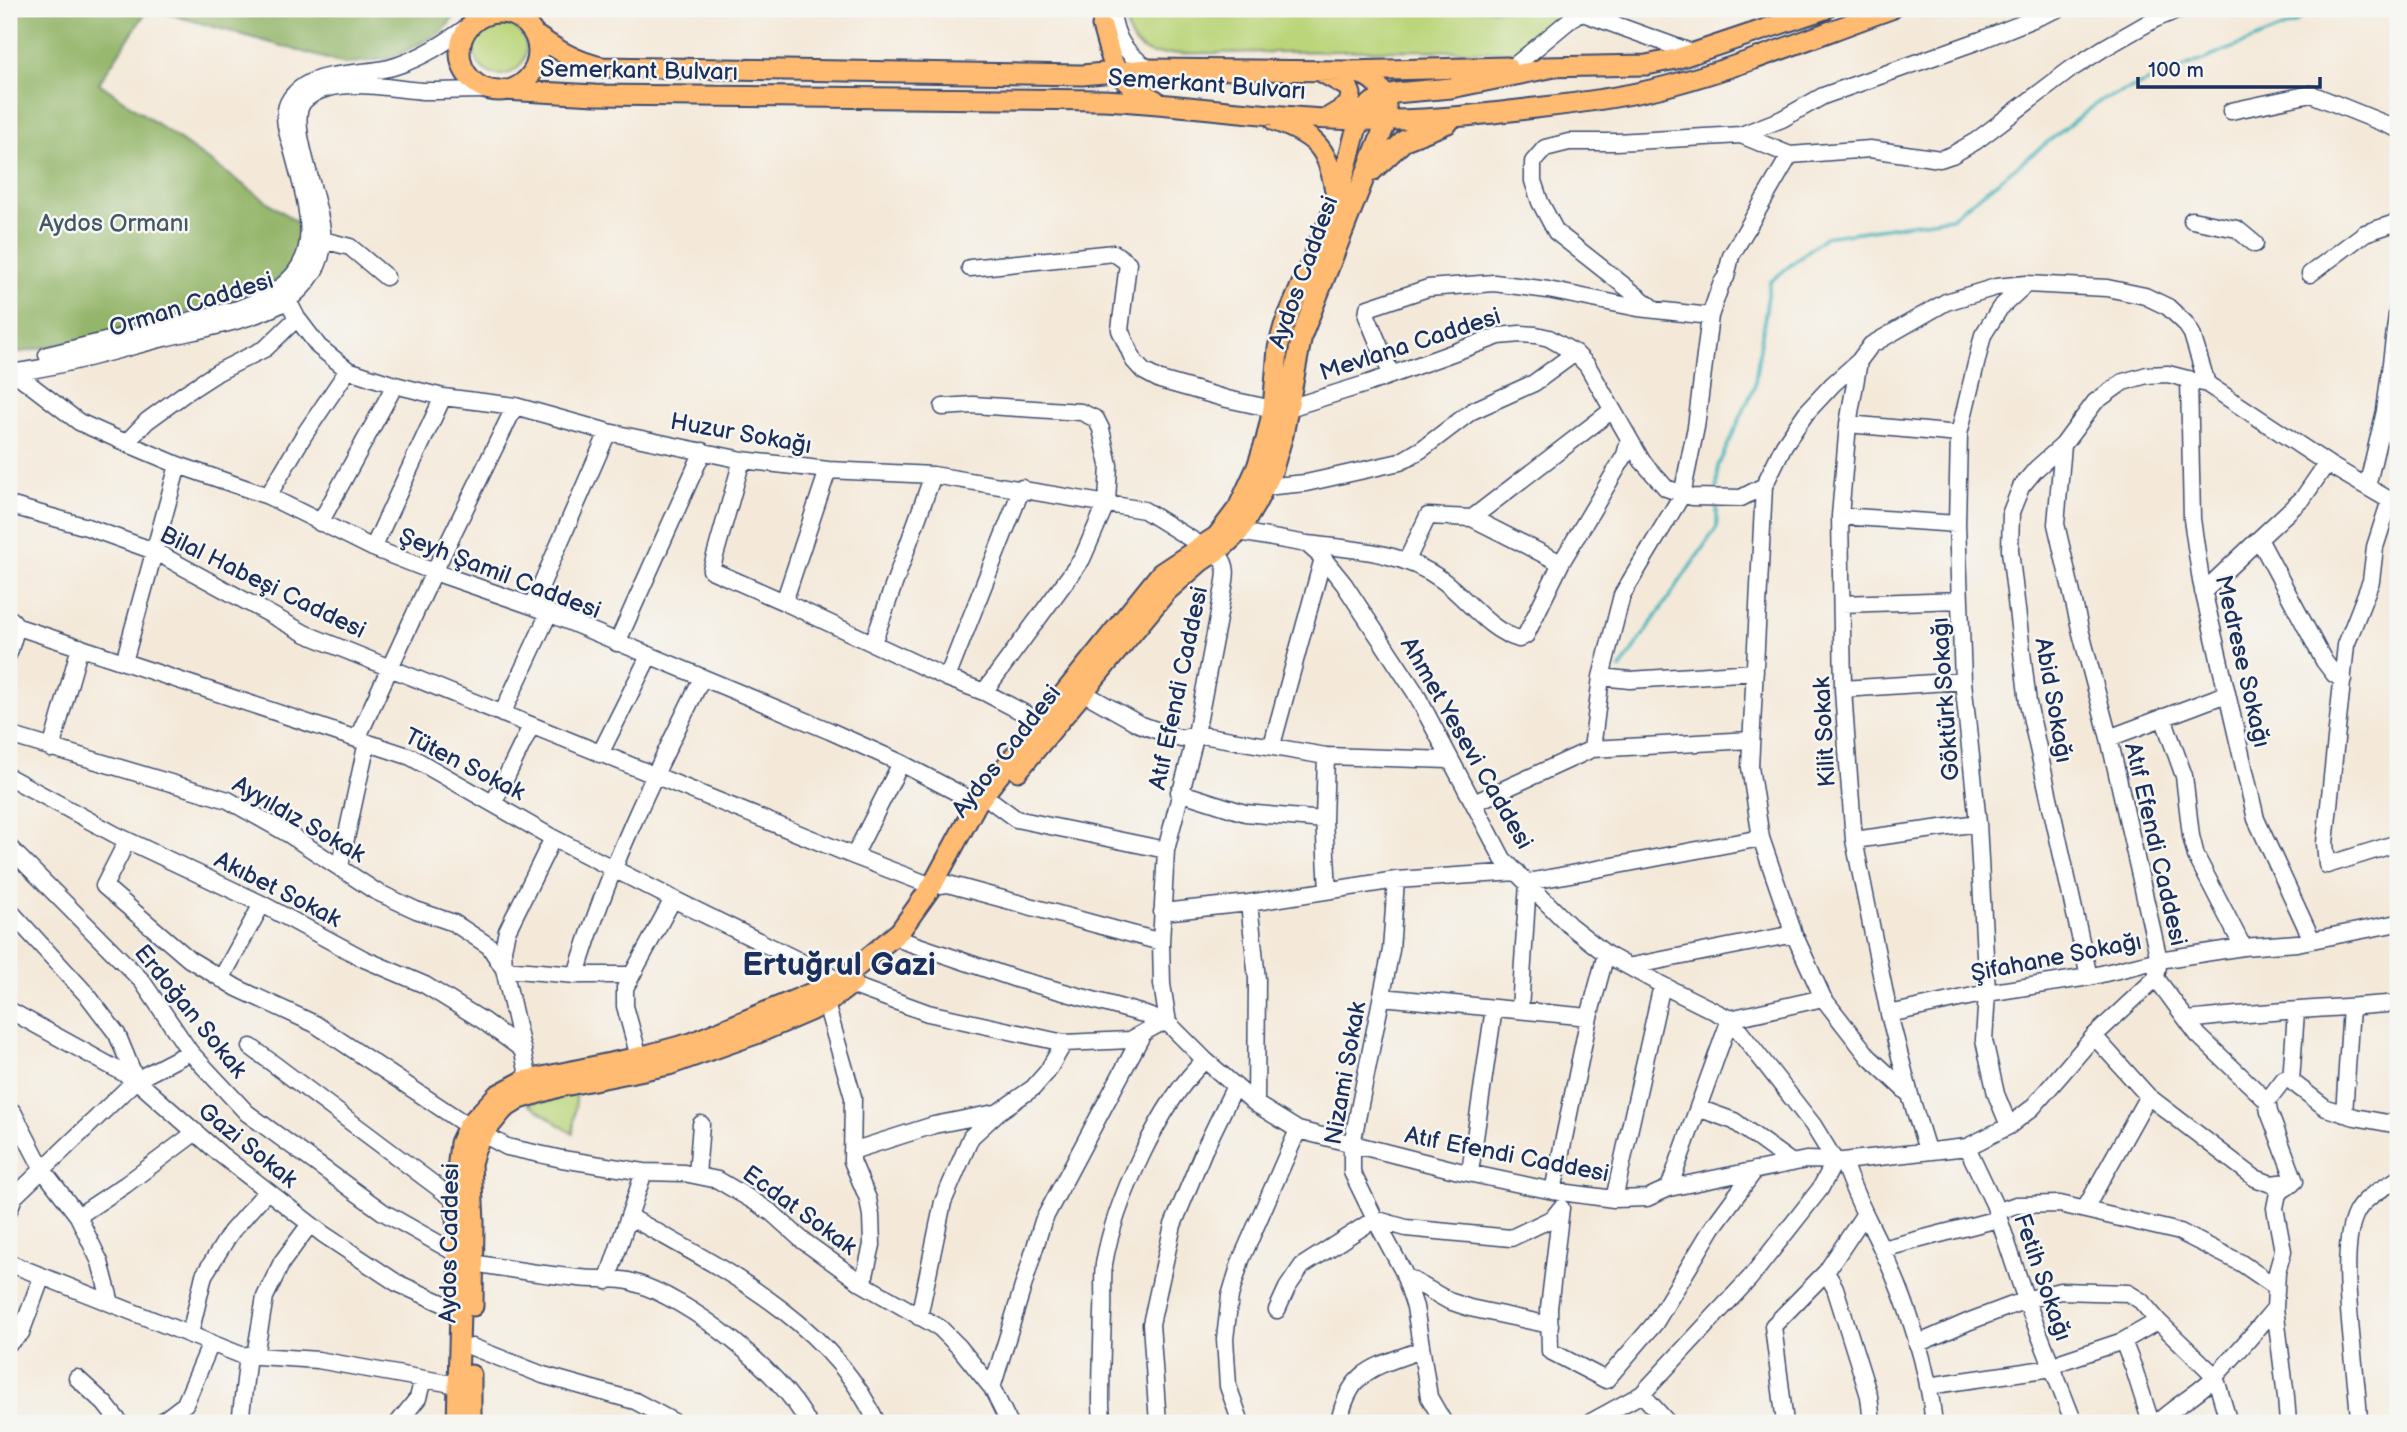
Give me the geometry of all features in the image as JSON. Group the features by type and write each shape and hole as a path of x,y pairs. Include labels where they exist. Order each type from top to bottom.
{"main road":[{"name":"Semerkant Bulvarı","path":"527,22 566,55 602,67 1082,75 1149,69 1348,71 1646,65 1696,54 1825,9"},
{"name":"Semerkant Bulvarı","path":"498,90 595,95 1160,103 1258,114 1387,120 1468,116 1595,101 1668,86 1891,9"},
{"path":"491,13 516,16 527,22 537,46 537,58 526,80 516,87 498,90 480,86 464,70 460,58 463,35 477,17 491,13"},
{"path":"1104,14 1115,72 1134,89 1160,103"},
{"path":"1082,75 1096,61 1102,48 1104,14"},
{"path":"1358,119 1366,107 1395,93 1451,88 1555,67"},
{"path":"1317,71 1338,80 1351,94 1349,105 1328,118"},
{"path":"1348,71 1364,73 1378,85 1385,96 1387,120"},
{"path":"1258,114 1299,129 1311,137 1326,157 1332,171 1337,201"},
{"path":"1360,186 1379,163 1405,140 1468,116"},
{"name":"Aydos Caddesi","path":"985,802 1084,693 1167,591 1205,554 1239,532 1264,487 1281,444 1278,348 1284,326 1337,201 1358,119"},
{"name":"Aydos Caddesi","path":"471,1423 465,1385 460,1311 466,1259 471,1163 476,1147 476,1129 497,1095 529,1079 639,1057 691,1043 846,982 904,941 940,885 985,802 1041,722 1161,573 1180,559 1205,554 1238,508 1281,408 1302,335 1387,120"},
{"name":"Aydos Caddesi","path":"457,1423 472,1347 466,1259 456,1200 456,1161 460,1143 520,1099 559,1087 669,1065 756,1034 825,1004 900,931 940,885"}],"street":[{"path":"1655,310 1556,232 1534,181 1533,162 1545,148 1569,142 1741,135 1782,119 1823,96 1981,40 2058,9"},
{"path":"1741,135 1790,155 1870,149 1940,159 1976,141 2071,69 2155,19 2180,9"},
{"path":"1513,67 1581,11 1696,54"},
{"path":"1104,14 1118,41 1132,57 1149,69"},
{"path":"293,131 285,121 289,101 302,88 324,79 377,71 410,61 438,48 477,17"},
{"path":"293,131 302,104 309,96 333,88 363,85 421,90 498,90"},
{"path":"2231,111 2311,94 2398,129"},
{"name":"Orman Caddesi","path":"11,370 196,331 263,312 314,271 320,258 323,240 321,215 293,131"},
{"name":"Orman Caddesi","path":"285,293 306,254 310,237 307,205 293,131"},
{"path":"1592,749 1601,677 1622,595 1682,495 1696,427 1710,316 1726,277 1731,256 1790,155"},
{"path":"2192,220 2236,229 2255,244"},
{"path":"2310,274 2365,233 2398,222"},
{"path":"323,240 350,247 386,276"},
{"path":"970,268 1114,253 1128,263 1120,330 1143,371 1160,380 1281,408"},
{"path":"1391,374 1367,316 1368,308 1415,291 1494,283 1655,310 1710,316"},
{"path":"1910,1095 1869,1057 1823,998 1794,934 1761,838 1750,767 1750,740 1764,486 1784,445 1806,413 1833,383 1859,361 1871,345 1946,302 1996,287 2026,284 2107,288 2145,296 2168,307 2185,323 2192,334 2207,384"},
{"name":"Göktürk Sokağı","path":"2009,1126 1996,1094 1984,1040 1987,993 1978,823 1963,681 1957,524 1959,434 1983,335 2000,308 2026,284"},
{"name":"Huzur Sokağı","path":"285,293 297,318 319,347 348,370 395,385 443,397 516,407 608,432 742,460 828,470 933,475 1144,510 1205,554 1224,587"},
{"path":"2367,486 2391,411 2398,307"},
{"path":"125,443 146,421 184,394 218,372 266,348 297,318"},
{"name":"Mevlana Caddesi","path":"1281,408 1391,374 1499,336 1521,334 1549,338 1575,353 1587,365 1642,461 1666,488 1682,495 1716,499 1741,498 1764,486"},
{"path":"1264,487 1306,483 1401,462 1472,411 1534,383 1575,353"},
{"name":"Kilit Sokak","path":"1859,361 1848,424 1840,516 1843,689 1854,840 1889,1014 1927,1150"},
{"name":"Şeyh Şamil Caddesi","path":"11,370 79,422 125,443 178,465 268,496 373,548 549,613 901,762 1016,819 1166,850"},
{"path":"268,496 304,435 348,370"},
{"path":"2063,445 2095,402 2123,382 2147,375 2168,374 2207,384 2327,463 2394,503 2375,547 2371,581 2346,645 2325,843 2328,865 2398,843"},
{"name":"Medrese Sokağı","path":"2189,379 2192,519 2203,592 2256,819 2312,940"},
{"path":"320,523 395,385"},
{"path":"373,548 443,397"},
{"path":"943,407 973,405 1089,414 1096,419 1101,429 1109,465 1107,502 1082,559 984,692"},
{"path":"340,866 362,740 389,667 433,572 516,407"},
{"path":"1472,518 1611,411"},
{"path":"2391,411 2398,450"},
{"path":"1848,424 1959,434"},
{"path":"532,606 608,432"},
{"path":"1239,532 1354,549 1407,560 1442,580 1482,617 1509,636 1519,639 1526,635 1561,563 1625,455 1629,440"},
{"name":"Atıf Efendi Caddesi","path":"1224,587 1196,734 1166,850 1161,942 1162,984 1168,1023 1205,1060 1256,1104 1298,1130 1553,1191 1614,1199 1647,1198 1669,1188 1805,1160 1839,1161 1967,1147 2009,1126 2032,1108 2094,1036 2156,978 2159,960 2109,738 2056,524 2063,445"},
{"name":"Abid Sokağı","path":"2063,445 2036,469 2021,487 2011,512 2010,550 2028,703 2088,977"},
{"path":"617,643 703,451"},
{"path":"742,460 711,570 784,601 947,678 984,692 1041,722"},
{"path":"2203,592 2303,498 2327,463"},
{"path":"124,662 178,465"},
{"path":"784,601 828,470"},
{"path":"873,643 933,475"},
{"path":"947,678 1022,488"},
{"name":"Bilal Habeşi Caddesi","path":"9,505 87,527 154,551 306,634 854,856 940,885 1161,942"},
{"path":"1407,560 1428,516 1472,518 1561,563"},
{"path":"1840,516 1957,524"},
{"path":"2259,539 2323,661 2343,680"},
{"name":"Ahmet Yesevi Caddesi","path":"1307,544 1323,558 1344,584 1415,692 1503,859 1569,925 1606,954 1730,1019 1839,1161 1882,1249 1917,1344 1934,1423"},
{"path":"1272,746 1323,558"},
{"path":"1842,604 1960,600"},
{"path":"502,714 549,613"},
{"path":"9,653 11,622"},
{"name":"Tüten Sokak","path":"11,622 80,648 411,757 553,838 673,899 846,982 928,1013 1064,1043 1130,1040 1159,1024 1168,1023"},
{"path":"51,748 80,648"},
{"path":"600,754 649,656"},
{"path":"1601,677 1630,680 1755,672"},
{"path":"576,975 613,869 653,776 702,678"},
{"path":"1843,689 1963,681"},
{"path":"1084,693 1149,728 1181,739 1196,734 1326,755 1449,760"},
{"path":"2109,738 2226,694"},
{"path":"2163,717 2184,776 2196,856 2243,947"},
{"path":"494,802 531,726"},
{"name":"Ayyıldız Sokak","path":"9,735 228,800 340,866 375,891 416,910 454,923 478,937 489,946 504,969"},
{"path":"1474,803 1592,749 1750,740"},
{"path":"1326,755 1324,820 1328,890"},
{"path":"854,856 901,762"},
{"name":"Akıbet Sokak","path":"9,777 127,841 261,904 364,959 425,985 482,1020 523,1050"},
{"path":"1179,792 1245,813 1324,820"},
{"path":"1854,840 1978,823"},
{"path":"529,1079 504,969 503,949 507,931 553,838"},
{"path":"1162,912 1249,903 1396,880 1523,877 1761,838"},
{"name":"Ecdat Sokak","path":"127,841 104,886 189,959 222,979 315,1024 507,1147 645,1172 684,1173 718,1180 772,1213 802,1240 863,1284 940,1328 992,1388 1009,1423"},
{"name":"Erdoğan Sokak","path":"9,846 142,981 190,1052 247,1113 383,1212 466,1259 542,1275 629,1281 656,1291 719,1329 765,1368 788,1393 808,1423"},
{"path":"1520,1010 1523,877"},
{"name":"Nizami Sokak","path":"1396,880 1391,950 1352,1144 1352,1172 1405,1276 1415,1307 1429,1397 1444,1423"},
{"path":"639,1057 625,1006 625,988 673,899"},
{"path":"1249,903 1257,979 1256,1104"},
{"path":"222,979 261,904"},
{"path":"9,910 88,996 117,1034 136,1080"},
{"name":"Şifahane Sokağı","path":"1889,1014 1987,993 2088,977 2159,960 2312,940 2398,923"},
{"path":"1632,966 1794,934"},
{"path":"904,941 1016,979 1168,1023"},
{"path":"1553,1191 1589,1017 1606,954"},
{"path":"504,969 576,975 631,975"},
{"path":"2156,978 2198,1035 2267,1101 2295,1181"},
{"path":"1614,1199 1662,985"},
{"path":"1382,997 1589,1017"},
{"path":"1669,1188 1730,1019 1823,998"},
{"path":"2189,1020 2398,1003"},
{"path":"825,1004 853,1097 852,1161 868,1199 871,1216 872,1245 863,1284"},
{"path":"2344,1114 2351,1007"},
{"path":"1470,1172 1494,1008"},
{"path":"2291,1081 2296,1012"},
{"name":"Gazi Sokak","path":"12,1018 136,1080 195,1132 310,1224 397,1283 460,1311"},
{"path":"992,1388 1043,1221 1142,1035"},
{"path":"2094,1036 2148,1096 2255,1178 2271,1184 2295,1181"},
{"path":"919,1317 943,1202 971,1137 997,1113 1033,1088 1064,1043"},
{"path":"251,1047 456,1200"},
{"path":"9,1210 14,1197 136,1080 190,1052"},
{"path":"1102,1423 1104,1265 1116,1217 1139,1162 1163,1116 1191,1073 1205,1060"},
{"path":"2267,1101 2284,1079 2291,1081 2326,1108 2398,1125"},
{"path":"1158,1423 1151,1324 1173,1225 1204,1150 1235,1086"},
{"path":"2085,1209 2148,1096"},
{"path":"1698,1108 1734,1121 1792,1163"},
{"path":"13,1112 43,1170 78,1216 100,1262 111,1303"},
{"path":"852,1151 934,1125 997,1113"},
{"path":"697,1175 701,1124"},
{"path":"1241,1423 1228,1386 1225,1339 1230,1296 1241,1260 1298,1130"},
{"path":"78,1216 125,1185 195,1132"},
{"name":"Fetih Sokağı","path":"1967,1147 1997,1216 2026,1300 2074,1423"},
{"path":"1589,1423 1642,1394 1750,1278 1839,1161"},
{"path":"1561,1208 1550,1287 1550,1351 1606,1380 1655,1323 1713,1227 1755,1170"},
{"path":"607,1281 645,1172"},
{"path":"2359,1423 2348,1278 2351,1229 2357,1211 2376,1192 2398,1179"},
{"path":"2288,1423 2275,1308 2277,1272 2283,1251 2275,1208 2278,1193 2295,1181"},
{"path":"190,1334 204,1275 231,1232 267,1191"},
{"path":"1277,1310 1302,1265 1375,1219 1406,1228 1511,1238 1553,1217 1570,1194"},
{"path":"1882,1249 1997,1216 2016,1205 2060,1204 2180,1232 2241,1263 2276,1287"},
{"path":"1785,1423 1773,1326 1826,1272 1864,1215"},
{"path":"630,1217 757,1291 794,1321 824,1348 851,1379 877,1423"},
{"path":"240,1423 251,1356 265,1297 282,1262 310,1224"},
{"path":"9,1264 251,1356 318,1360 465,1385"},
{"path":"1826,1272 1835,1288 1865,1384 1872,1423"},
{"path":"9,1343 21,1334 41,1276"},
{"path":"1405,1276 1449,1301 1549,1325"},
{"path":"1917,1344 2026,1300 2060,1291 2128,1293 2141,1301 2158,1321 2216,1376 2229,1423"},
{"path":"2157,1423 2216,1376 2275,1308"},
{"path":"1928,1386 2052,1368 2063,1360 2123,1341 2158,1321"},
{"path":"2123,1341 2151,1423"},
{"path":"160,1423 185,1404 211,1343"},
{"path":"472,1347 542,1375 635,1401 676,1423"},
{"path":"1339,1423 1345,1400 1360,1376 1377,1365 1421,1350"},
{"path":"77,1378 105,1404 120,1423"},
{"path":"398,1423 418,1398 423,1379"},
{"path":"1642,1394 1668,1423"}],"green space":[{"name":"Aydos Ormanı","path":"9,9 148,9 99,83 302,226 298,250 292,264 276,282 240,299 106,334 9,354"},
{"path":"151,9 461,9 442,32 392,58 345,64"},
{"path":"1124,9 1575,9 1524,52 1402,50 1152,54 1134,42 1128,31"},
{"path":"500,23 510,25 518,31 524,39 524,59 518,67 510,73 500,75 490,73 482,67 476,59 474,49 476,39 482,31 490,25"},
{"path":"577,1088 573,1134 528,1103"}],"waterway":[{"path":"1717,488 1718,466 1754,388 1770,282 1825,237 1951,218 2100,101 2295,23 2310,9"},
{"path":"1620,669 1717,527 1717,508"}],"district":[{"name":"Ertuğrul Gazi","path":"839,964"}]}
